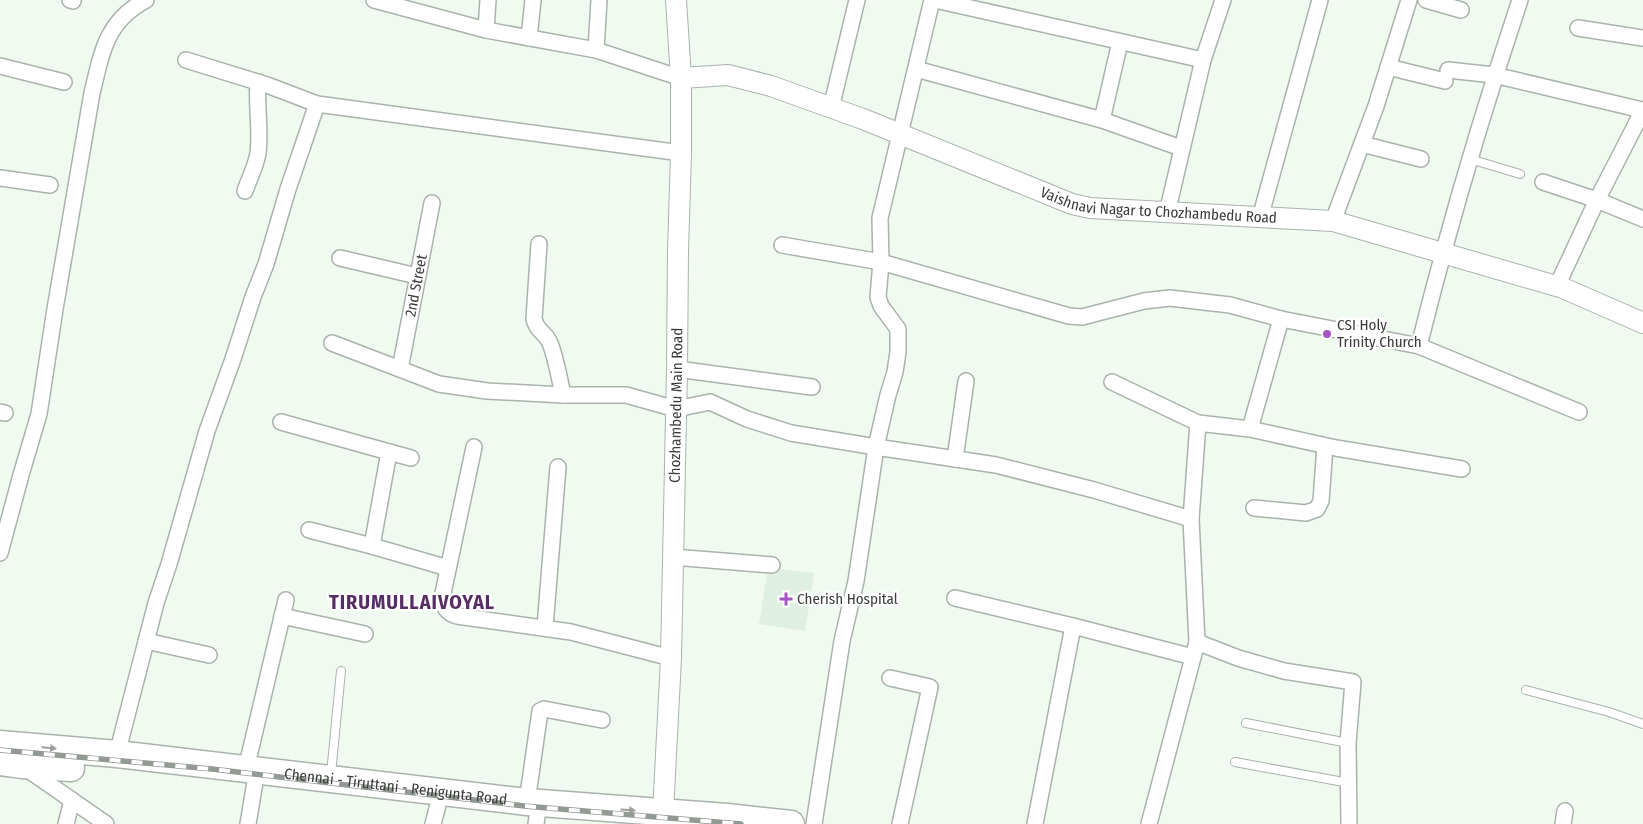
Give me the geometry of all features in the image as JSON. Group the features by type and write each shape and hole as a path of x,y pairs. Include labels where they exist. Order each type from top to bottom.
{"highway":[{"name":"Chennai - Tiruttani - Renigunta Road","path":"0,744 117,754 250,776 436,814 500,806"},
{"name":"Chennai - Tiruttani - Renigunta Road","path":"11,763 201,776 331,779 500,806 533,814 611,824"},
{"name":"Chennai - Tiruttani - Renigunta Road","path":"533,814 663,812 727,821 791,824"}],"street":[{"path":"0,553 39,414 58,290 99,62 109,35 120,20 132,8 146,0"},
{"path":"374,0 486,30 596,50 681,78"},
{"path":"486,30 488,0"},
{"path":"529,38 533,0"},
{"path":"596,50 599,0"},
{"name":"Chozhambedu Main Road","path":"663,812 672,658 681,153 681,78 676,0"},
{"path":"831,108 857,0"},
{"path":"814,824 842,642 856,581 876,447 898,352 898,329 881,306 878,297 881,262 880,218 899,134 934,0 1203,60"},
{"path":"1167,213 1203,60 1223,0"},
{"path":"1260,218 1320,0"},
{"path":"1334,221 1362,144 1409,0"},
{"path":"1426,0 1461,10"},
{"path":"1419,346 1442,252 1494,75 1520,1"},
{"path":"1578,28 1643,38"},
{"path":"1102,120 1120,42"},
{"path":"186,60 258,82 317,104 681,153"},
{"path":"0,66 64,82"},
{"path":"1388,67 1446,75 1494,75 1642,110 1557,286"},
{"path":"916,68 1102,120 1181,148"},
{"name":"Vaishnavi Nagar to Chozhambedu Road","path":"681,78 728,75 771,86 899,134 1072,204 1090,208 1167,213 1334,221 1557,286 1643,323"},
{"path":"245,190 258,156 258,82"},
{"path":"117,754 156,602 169,564 207,431 266,264 288,189 317,104"},
{"path":"1362,144 1421,159"},
{"path":"0,178 50,185"},
{"path":"1543,182 1597,200 1643,219"},
{"name":"2nd Street","path":"400,369 432,202"},
{"path":"539,244 534,319 536,327 546,336 551,344 564,394"},
{"path":"782,246 881,262 1069,316 1082,317 1144,301 1170,298 1230,305 1281,319 1419,346 1579,412"},
{"path":"340,258 417,276"},
{"path":"1250,429 1281,319"},
{"path":"332,344 439,384 487,391 626,395 676,410 710,402 747,419 791,433 996,465 1094,490 1191,519"},
{"path":"677,369 812,387"},
{"path":"956,459 966,381"},
{"path":"1112,382 1198,423 1250,429 1325,446 1462,470"},
{"path":"281,422 411,458"},
{"path":"1149,824 1195,649 1191,519 1198,423"},
{"path":"1254,508 1306,512 1317,509 1320,501 1325,446"},
{"path":"474,447 442,598 444,607 450,614 571,632 672,658"},
{"path":"372,546 389,452"},
{"path":"545,627 558,467"},
{"path":"309,530 448,568"},
{"path":"673,557 772,566"},
{"path":"955,598 1073,626 1238,658 1284,671 1353,682 1348,743 1350,824"},
{"path":"248,824 250,776 286,600"},
{"path":"282,616 365,634"},
{"path":"1036,824 1073,626"},
{"path":"146,641 209,655"},
{"path":"890,678 930,687 900,824"},
{"path":"533,814 540,711 544,709 602,720"},
{"path":"11,763 72,800 106,824"},
{"path":"66,824 72,800"}],"lane":[{"path":"1470,159 1520,174"},
{"path":"331,779 341,671"},
{"path":"1526,690 1609,712 1643,724"},
{"path":"1246,724 1348,743"},
{"path":"1235,762 1349,783"}],"shaded area":[{"name":"Cherish Hospital","path":"768,567 814,573 805,631 759,624"}],"railway":[{"path":"0,750 212,769 524,806 741,824"}],"place":[{"name":"CSI Holy Trinity Church","path":"1327,334"},
{"name":"Cherish Hospital","path":"786,599"}],"district":[{"name":"TIRUMULLAIVOYAL","path":"412,602"}]}
